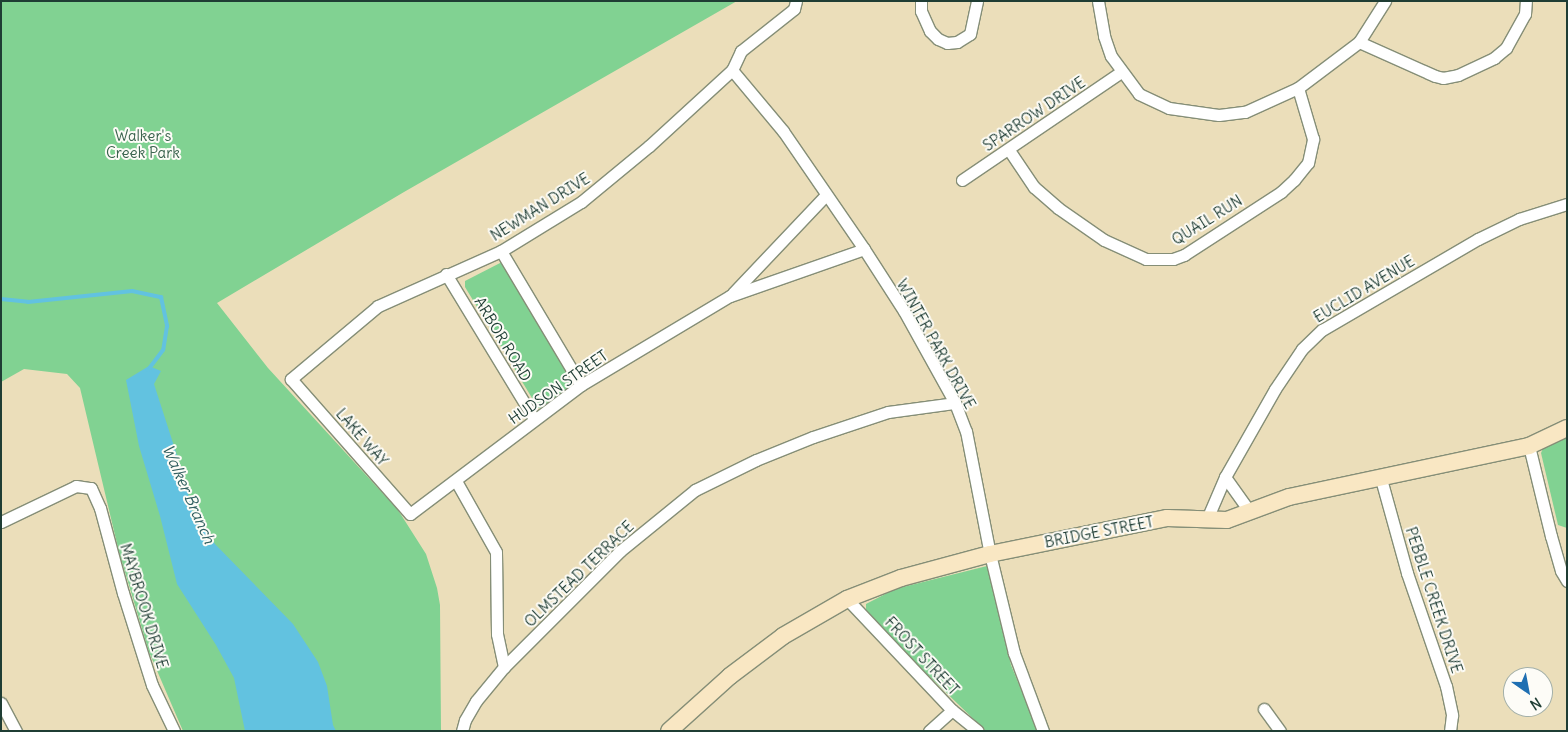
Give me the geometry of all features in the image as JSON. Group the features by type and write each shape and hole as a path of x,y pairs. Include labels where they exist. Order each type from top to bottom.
{"street":[{"name":"NEWMAN DRIVE","path":"291,379 378,306 501,251 581,202 649,146 732,70 742,51 794,9 796,1"},
{"path":"921,1 921,11 930,31 938,39 947,43 958,42 970,34 977,1"},
{"path":"1098,1 1104,36 1111,56 1139,94 1169,108 1219,115 1245,112 1298,88 1359,42 1385,1"},
{"path":"1359,42 1435,76 1443,78 1458,75 1494,58 1506,48 1525,14 1526,1"},
{"name":"WINTER PARK DRIVE","path":"732,70 783,131 864,248 904,311 955,403 966,431 990,554 1014,653 1043,731"},
{"name":"SPARROW DRIVE","path":"962,180 1009,150 1121,72"},
{"name":"QUAIL RUN","path":"1009,150 1034,188 1058,208 1104,240 1146,259 1173,258 1184,255 1280,192 1294,180 1308,163 1313,139 1298,88"},
{"name":"HUDSON STREET","path":"730,296 826,195"},
{"name":"EUCLID AVENUE","path":"1207,519 1225,477 1275,389 1302,349 1322,330 1478,239 1520,219 1567,204"},
{"name":"HUDSON STREET","path":"410,514 456,481 534,419 581,386 730,296 864,248"},
{"path":"501,251 581,386"},
{"name":"ARBOR ROAD","path":"446,274 534,419"},
{"name":"LAKE WAY","path":"291,379 410,514"},
{"name":"OLMSTEAD TERRACE","path":"504,667 620,551 695,490 756,460 813,437 888,412 955,403"},
{"name":"BRIDGE STREET","path":"669,731 730,676 783,636 847,599 901,578 990,554 1168,518 1227,520 1289,497 1381,479 1529,446 1567,428"},
{"path":"1529,446 1561,571 1567,581"},
{"path":"1225,477 1250,512"},
{"name":"PEBBLE CREEK DRIVE","path":"1381,479 1407,573 1446,686 1452,715 1450,731"},
{"path":"456,481 496,552 497,634 504,667 476,701 465,720 462,731"},
{"name":"MAYBROOK DRIVE","path":"1,522 76,486 91,488 100,508 123,593 152,685 174,731"},
{"name":"FROST STREET","path":"847,599 952,710 978,731"},
{"path":"1,703 16,731"},
{"path":"1264,709 1280,731"},
{"path":"928,731 952,710"}],"green space":[{"name":"Walker's Creek Park","path":"1,1 737,1 404,192 217,303 268,368 398,510 426,554 437,588 440,605 441,731 183,731 149,652 119,552 80,388 67,374 24,369 1,382"},
{"path":"502,262 575,383 541,408 538,408 465,287 465,281"},
{"path":"1567,438 1567,528 1558,525 1541,453 1544,446"},
{"path":"987,566 1011,665 1038,731 986,731 907,655 866,612 866,604 895,589"}],"water":[{"path":"149,366 161,371 154,384 183,474 193,513 215,544 293,624 318,662 327,686 333,725 336,731 245,731 234,678 216,645 177,584 160,516 139,446 126,380"}],"waterway":[{"name":"Walker Branch","path":"1,299 28,302 132,291 161,297 167,326 163,350 148,370"}]}
